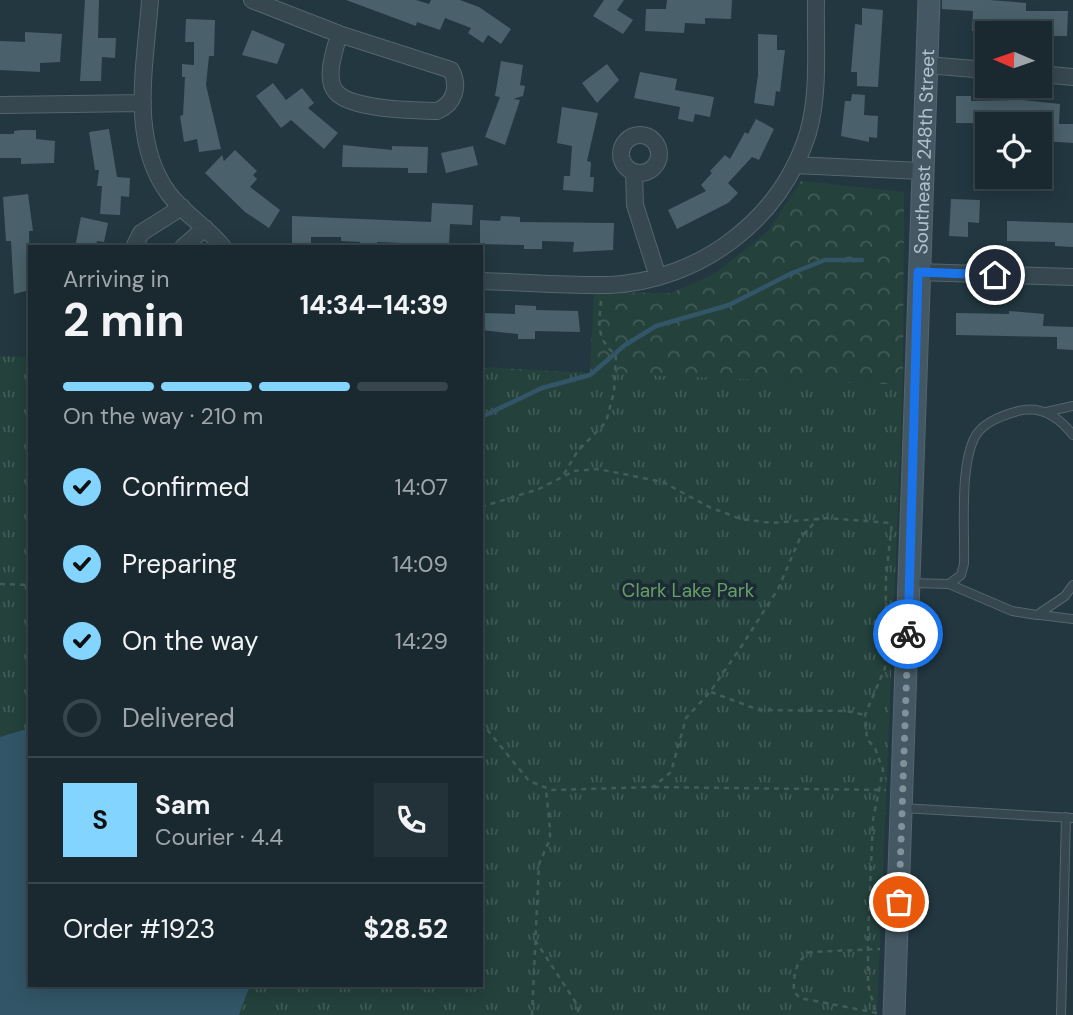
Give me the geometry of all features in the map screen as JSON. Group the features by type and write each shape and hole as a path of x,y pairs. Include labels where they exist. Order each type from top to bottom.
{"street":[{"path":"150,0 143,103 145,138 160,180 181,207 221,245"},
{"path":"252,0 339,34 451,70 456,83 453,97 437,111 369,106 349,100 336,92 331,80 339,34"},
{"path":"483,281 602,284 658,278 714,254 748,228 774,198 795,164 808,131 813,96 816,0"},
{"name":"Southeast 248th Street","path":"885,1014 897,949 910,583 902,523 918,272 929,0"},
{"path":"926,65 975,69"},
{"path":"1052,75 1073,77"},
{"path":"0,105 143,103"},
{"path":"795,164 921,172"},
{"path":"634,172 635,205 658,278"},
{"path":"135,245 141,233 181,207"},
{"path":"185,245 205,228"},
{"path":"918,272 1073,277"}],"lane":[{"path":"1046,412 1073,405"},
{"path":"949,584 961,575 964,564 967,469 975,437 981,429 1009,413 1028,408 1054,415 1073,435"},
{"path":"910,583 949,584 1012,611 1073,619"},
{"path":"1037,615 1065,596 1073,585"},
{"path":"903,799 1069,818 1060,1015"}],"path":[{"path":"564,474 577,452 606,422 612,400 615,355 605,346 599,335 602,284"},
{"path":"483,508 539,489 564,474 598,469 663,482 709,507 741,519 772,523 819,518 902,523 886,576 885,667 865,715 867,739 881,762 880,790 873,820 868,985 885,1014"},
{"path":"653,787 671,772 676,760 681,727 710,692 778,589 800,538 819,518"},
{"path":"0,584 28,585"},
{"path":"710,692 759,709 846,711 865,715"},
{"path":"483,724 528,780 545,789 653,787 880,790 903,799"},
{"path":"532,1015 539,864 550,839 545,789"},
{"path":"535,940 578,1006 578,1015"},
{"path":"885,1014 800,998 794,992 796,969 810,951 897,949"}],"green space":[{"path":"801,181 904,192 903,385 630,375 483,471 483,367 590,373 594,292 671,293 714,274 768,231"},
{"name":"Clark Lake Park","path":"0,356 28,357 28,987 483,987 483,369 903,385 877,1015 0,1015"}],"water":[{"path":"28,729 28,987 249,987 239,1015 0,1015 0,737"}],"building":[{"path":"85,0 99,0 98,38 116,38 115,58 102,57 101,81 80,81"},
{"path":"346,0 416,0 429,4 431,0 460,0 479,7 511,29 501,44 488,35 483,43 468,33 471,28 445,18 440,30 417,22 416,26"},
{"path":"604,0 624,0 617,10 633,20 623,34 593,16"},
{"path":"667,0 732,0 731,19 705,18 705,24 685,23 684,33 645,31 646,9 666,9"},
{"path":"942,0 990,0 1026,3 1026,11 1068,11 1067,36 1052,36 1052,21 975,21 975,31 972,31 973,11 942,9"},
{"path":"862,8 883,10 878,87 857,86 857,72 851,72 855,24 862,25"},
{"path":"186,19 215,20 214,56 209,56 206,85 221,149 199,152 197,139 184,142 180,116 183,115 185,77 182,77 182,64 194,65 194,42 185,42"},
{"path":"252,30 285,44 277,64 242,55"},
{"path":"25,32 62,34 60,62 40,63 40,72 0,70 0,41 25,42"},
{"path":"758,34 777,35 777,50 785,50 780,92 776,91 774,106 754,103 758,75"},
{"path":"501,61 523,65 520,85 525,86 523,96 513,99 520,100 505,145 485,137 500,97 495,96"},
{"path":"607,64 619,80 597,103 582,83"},
{"path":"640,72 677,79 675,90 714,97 710,117 695,114 693,122 678,119 680,107 634,98"},
{"path":"273,83 286,100 302,88 314,103 308,108 338,133 324,149 291,120 281,128 256,96"},
{"path":"852,94 865,95 864,115 878,116 877,138 869,137 869,142 841,136 845,101 851,101"},
{"path":"956,96 971,96 971,101 1023,100 1060,104 1059,124 1073,124 1073,143 1052,142 1052,112 975,112 975,123 956,123"},
{"path":"562,107 598,113 587,161 591,162 590,177 594,177 593,192 563,190 564,176 570,176 572,146 557,143"},
{"path":"756,119 774,129 759,160 752,157 728,183 738,193 728,203 677,229 668,210 706,191 701,185 712,173 710,171 725,155 730,159 745,132 748,134"},
{"path":"109,129 117,177 130,178 129,197 121,196 120,215 100,214 102,186 97,186 99,170 95,170 89,132"},
{"path":"36,130 36,139 55,141 54,163 21,164 21,158 0,158 0,134 14,134 14,131"},
{"path":"343,145 392,150 392,146 428,147 427,173 408,173 408,168 342,167"},
{"path":"473,146 478,165 446,173 441,153"},
{"path":"235,150 257,171 253,175 257,179 250,187 280,210 269,228 245,212 205,173 222,155 224,161"},
{"path":"28,194 33,231 29,231 28,290 14,294 11,241 6,241 3,197"},
{"path":"951,199 980,200 979,223 968,222 968,237 949,236"},
{"path":"432,203 473,205 472,225 450,224 449,245 377,242 377,245 360,245 360,242 341,241 341,237 311,237 311,243 292,243 292,216 431,222"},
{"path":"501,216 520,217 520,222 614,223 613,250 573,252 574,242 542,241 542,249 524,249 524,245 480,244 480,220 500,221"},
{"path":"81,217 108,223 104,242 97,241 96,245 75,245"},
{"path":"1007,221 1073,223 1073,247 1055,246 1055,242 1007,241"},
{"path":"515,305 536,306 536,310 578,311 580,332 535,331 535,339 518,339 518,334 483,330 483,313 515,314"},
{"path":"1009,311 1044,314 1043,326 1073,327 1073,350 1057,349 1057,337 956,335 956,313 1009,314"}],"waterway":[{"path":"483,416 542,388 590,375 625,345 656,326 729,305 792,273 825,260 862,260"}],"way so far":[{"path":"899,902 908,634"}],"route":[{"path":"908,634 918,272 995,275"}]}
